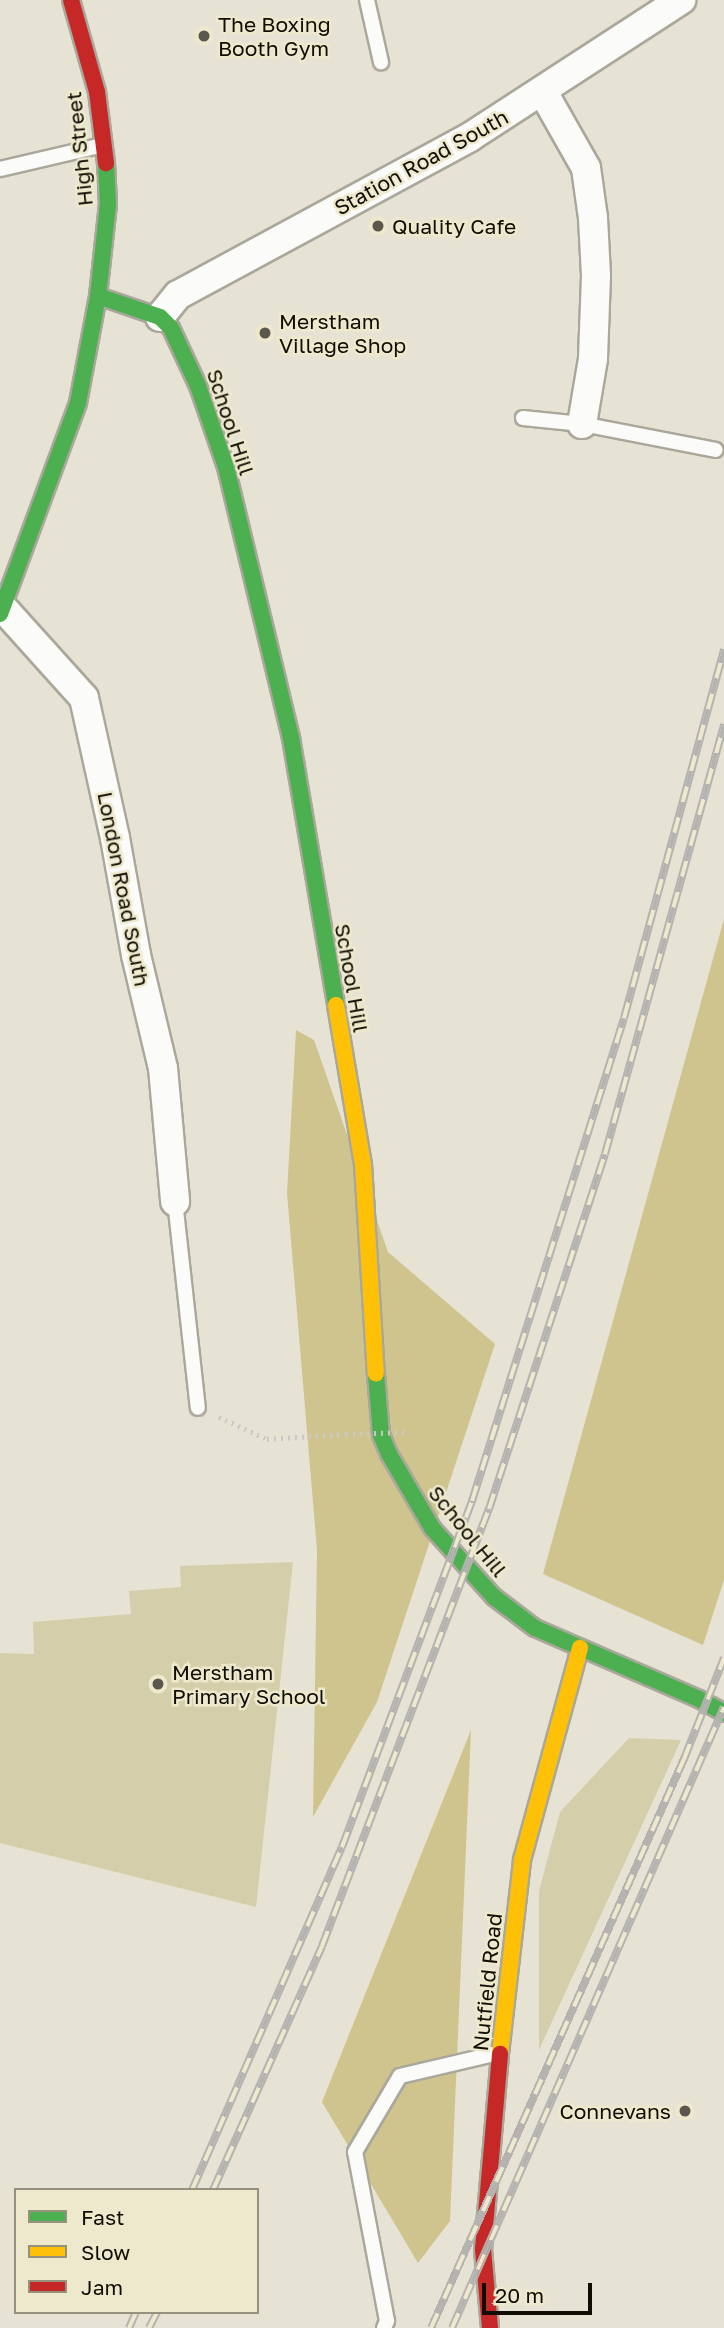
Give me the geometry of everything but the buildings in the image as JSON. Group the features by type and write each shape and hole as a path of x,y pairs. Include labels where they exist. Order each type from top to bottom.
{"street":[{"name":"High Street","path":"71,0 97,92 104,145 108,204 99,296"},
{"name":"Station Road South","path":"160,317 178,295 470,137 681,0"},
{"path":"543,92 586,168 593,218 596,276 593,359 582,424"},
{"path":"99,296 160,317"},
{"name":"London Road South","path":"99,296 78,403 1,611 84,698 115,838 136,955 163,1068 175,1201"},
{"name":"School Hill","path":"160,317 180,343 226,467 291,738 363,1164 381,1435 403,1482 432,1528 494,1597 535,1628 688,1694 724,1713"},
{"name":"Nutfield Road","path":"490,2328 483,2249 500,2052 522,1860 580,1648"}],"lane":[{"path":"367,0 381,62"},
{"path":"0,169 104,145"},
{"path":"523,418 582,424 716,450"},
{"path":"175,1201 198,1408"},
{"path":"384,2328 387,2321 355,2152 400,2076 500,2052"}],"path":[{"path":"198,1408 267,1439 406,1432"}],"shaded area":[{"path":"724,919 724,1580 703,1645 543,1574"},
{"path":"296,1030 314,1040 388,1252 495,1344 377,1702 313,1817 317,1550 287,1193"},
{"path":"293,1562 256,1907 0,1843 0,1653 34,1654 33,1622 131,1614 129,1591 181,1587 180,1566"},
{"path":"471,1730 450,2221 418,2263 322,2102"},
{"path":"629,1738 681,1740 539,2050 539,1891 560,1812"}],"railway":[{"path":"193,2188 342,1847 472,1501 624,1018 724,649"},
{"path":"214,2188 322,1946 489,1509 605,1154 724,724"},
{"path":"431,2328 684,1759 724,1658"},
{"path":"452,2328 724,1707"},
{"path":"129,2328 135,2314"},
{"path":"149,2328 156,2314"}],"traffic: fast":[{"path":"0,614 78,403 98,296 108,204 106,163"},
{"path":"98,296 160,317 171,328 198,386 226,467 291,738 336,1005"},
{"path":"376,1374 381,1435 389,1454 432,1528 494,1597 535,1628 699,1699 724,1713"}],"traffic: slow":[{"path":"336,1005 363,1164 376,1374"},
{"path":"500,2054 522,1860 580,1648"}],"traffic: jam":[{"path":"71,0 97,92 106,163"},
{"path":"490,2328 483,2249 500,2054"}],"place":[{"name":"The Boxing Booth Gym","path":"204,36"},
{"name":"Quality Cafe","path":"378,226"},
{"name":"Merstham Village Shop","path":"265,333"},
{"name":"Merstham Primary School","path":"158,1684"},
{"name":"Connevans","path":"685,2111"}]}
